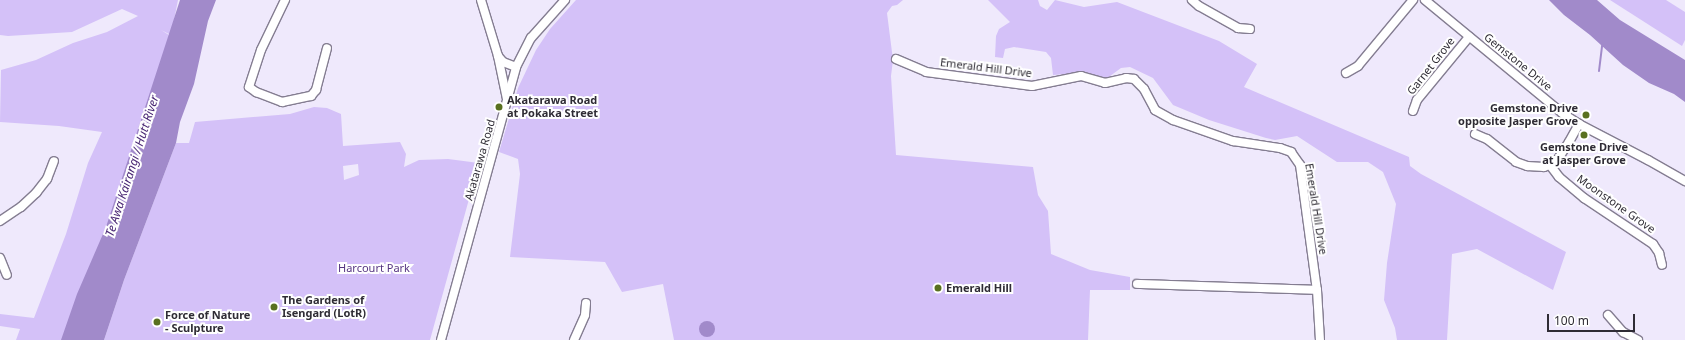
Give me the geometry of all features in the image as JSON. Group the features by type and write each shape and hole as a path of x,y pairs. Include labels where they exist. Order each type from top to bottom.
{"street":[{"path":"285,0 261,50 249,87 256,92 282,102 311,96 316,90 326,48"},
{"path":"481,0 498,56 507,102"},
{"name":"Akatarawa Road","path":"441,340 516,67 531,38 565,0"},
{"path":"1192,0 1199,6 1238,28 1250,29"},
{"path":"1346,73 1358,66 1413,0"},
{"name":"Gemstone Drive","path":"1425,0 1548,102 1579,124 1685,181"},
{"name":"Garnet Grove","path":"1413,111 1417,100 1469,37"},
{"path":"498,56 503,62 516,67"},
{"name":"Emerald Hill Drive","path":"896,59 926,72 1032,86 1081,76 1105,83 1126,78 1134,79 1144,89 1155,110 1173,120 1233,141 1286,150 1297,158 1300,165 1317,290 1320,340"},
{"path":"1475,134 1488,139 1516,162 1527,166 1550,166 1562,155 1579,124"},
{"path":"0,221 21,207 36,192 47,179 54,161"},
{"name":"Moonstone Grove","path":"1550,166 1559,177 1584,198 1653,244 1659,253 1662,265"},
{"path":"0,258 6,275"},
{"path":"1137,284 1317,290"},
{"path":"574,340 585,315 586,303"},
{"path":"1608,315 1623,332 1638,340"}],"green space":[{"path":"0,0 178,0 171,35 161,30 169,35 160,66 124,181 68,340 16,340 20,329 0,326 0,314 34,318 66,234 88,163 102,132 59,126 0,122 1,70 36,60 73,43 107,32 138,16 122,9 72,32 8,36 0,35"},
{"path":"576,0 903,0 897,5 892,6 887,13 893,60 891,76 896,155 1033,167 1038,195 1048,211 1051,254 1090,270 1130,277 1130,290 1090,290 1088,340 674,340 663,284 622,292 605,262 510,257 520,174 518,159 499,152 518,88 536,50 550,29"},
{"path":"988,0 1038,0 1040,6 1047,10 1055,0 1084,7 1117,2 1219,41 1257,64 1244,87 1409,157 1410,166 1421,174 1566,252 1553,290 1477,249 1452,254 1447,340 1397,340 1395,328 1384,300 1387,263 1396,204 1383,172 1368,162 1337,162 1297,136 1275,140 1209,120 1173,105 1153,78 1130,67 1121,68 1106,79 1079,73 1053,75 1051,58 1046,52 1014,47 1005,49 1003,58 995,57 996,36 999,29 1010,22"},
{"path":"1610,0 1666,0 1685,12 1685,40 1682,46"},
{"name":"Harcourt Park","path":"314,107 327,108 341,114 343,146 400,142 406,154 404,167 419,160 448,159 479,163 430,340 104,340 124,280 176,143 189,143 195,122 290,114","holes":["358,164 359,175 344,180 343,166"]}],"water":[{"name":"Te Awa Kairangi / Hutt River","path":"180,0 216,0 208,21 194,84 180,122 176,143 124,280 104,340 61,340 77,294 106,227"},
{"path":"1549,0 1597,0 1620,20 1685,60 1685,102 1674,94 1649,83 1623,65 1590,35 1564,15"},
{"path":"707,321 713,323 715,329 713,335 707,337 701,335 699,329 701,323"}],"waterway":[{"path":"1599,71 1602,45"}],"place":[{"name":"Akatarawa Road at Pokaka Street","path":"499,107"},
{"name":"Gemstone Drive opposite Jasper Grove","path":"1586,115"},
{"name":"Gemstone Drive at Jasper Grove","path":"1584,135"},
{"name":"Emerald Hill","path":"938,288"},
{"name":"The Gardens of Isengard (LotR)","path":"274,307"},
{"name":"Force of Nature - Sculpture","path":"157,322"}]}
